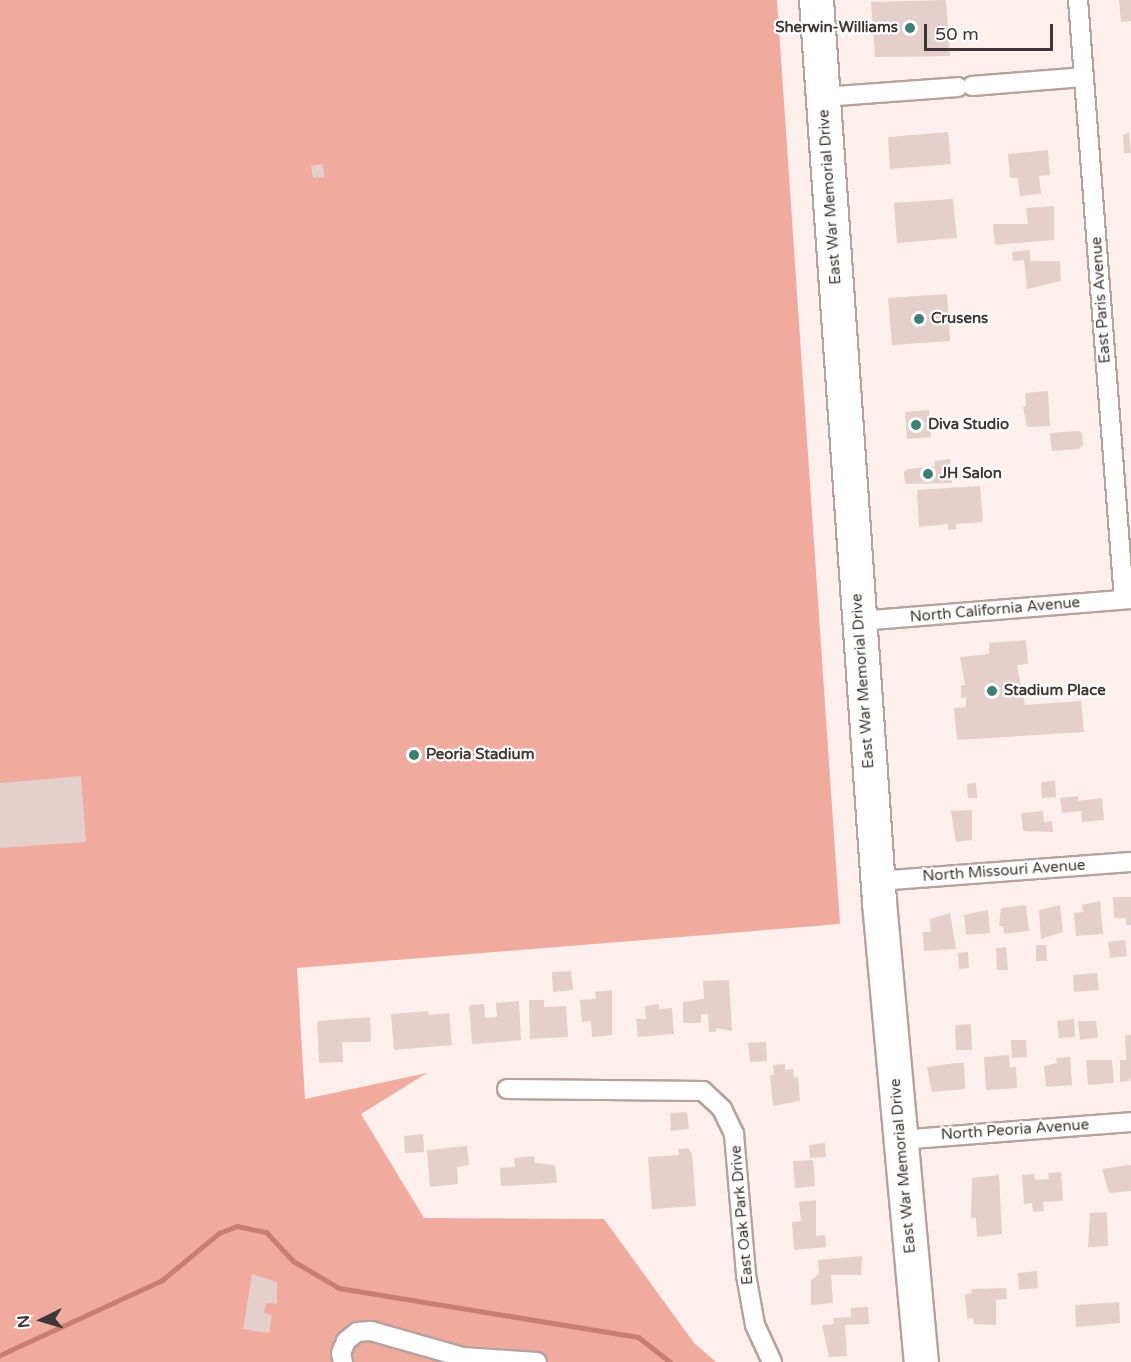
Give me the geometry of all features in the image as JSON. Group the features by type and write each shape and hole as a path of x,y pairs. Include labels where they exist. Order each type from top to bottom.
{"highway":[{"name":"East War Memorial Drive","path":"816,0 877,881 895,1064 898,1140 921,1362"}],"street":[{"name":"East Paris Avenue","path":"1078,0 1128,599"},
{"path":"823,98 1083,77"},
{"name":"North California Avenue","path":"859,621 1128,599"},
{"name":"North Missouri Avenue","path":"877,881 1131,862"},
{"name":"East Oak Park Drive","path":"507,1089 703,1091 722,1109 734,1134 746,1275 755,1325 772,1362"},
{"name":"North Peoria Avenue","path":"898,1140 1131,1122"},
{"path":"343,1362 341,1353 346,1341 357,1332 370,1331 454,1360 537,1362"}],"shaded area":[{"name":"Peoria Stadium","path":"0,0 777,0 840,924 297,968 305,1099 427,1073 361,1114 424,1218 604,1219 694,1343 716,1362 0,1362"}],"building":[{"name":"Sherwin-Williams","path":"946,0 950,56 875,57 871,2"},
{"path":"1119,0 1131,0 1131,21 1121,22"},
{"path":"948,132 951,164 890,169 888,137"},
{"path":"1129,132 1131,153 1124,153 1123,135"},
{"path":"1048,150 1050,175 1039,176 1041,194 1020,196 1018,178 1010,178 1008,154"},
{"path":"323,164 324,177 313,178 311,166"},
{"path":"953,199 957,238 897,243 894,203"},
{"path":"1054,206 1054,240 995,245 993,224 1028,224 1026,208"},
{"path":"1030,250 1030,261 1060,261 1061,281 1027,289 1024,260 1013,261 1012,252"},
{"name":"Crusens","path":"947,294 950,341 892,345 888,298"},
{"path":"1048,391 1050,426 1027,427 1023,407 1026,406 1025,393"},
{"path":"929,410 931,437 907,439 905,412"},
{"path":"1078,431 1082,433 1083,445 1079,449 1052,451 1050,433"},
{"path":"950,459 952,483 905,484 904,472 908,469 935,466 935,461"},
{"path":"980,486 983,522 956,524 956,529 948,530 948,524 919,527 917,490"},
{"name":"Stadium Place","path":"1026,640 1028,664 1017,665 1025,705 1081,701 1084,732 957,740 954,708 966,707 966,697 961,698 961,685 965,685 960,657 989,654 989,643"},
{"path":"81,776 86,842 0,848 0,783"},
{"path":"1055,781 1056,797 1042,798 1041,782"},
{"path":"976,783 977,798 968,798 967,784"},
{"path":"1078,796 1078,801 1102,798 1104,820 1082,822 1081,811 1062,813 1060,798"},
{"path":"972,810 972,840 956,842 951,811"},
{"path":"1043,811 1044,822 1052,821 1053,832 1023,831 1021,813"},
{"path":"1113,897 1131,897 1131,925 1126,925 1126,918 1114,918"},
{"path":"1100,901 1103,934 1076,936 1074,913 1083,912 1082,905"},
{"path":"1026,905 1029,931 1004,934 1003,926 999,926 1001,908"},
{"path":"1060,905 1063,932 1041,939 1039,910"},
{"path":"988,910 990,933 966,935 964,915"},
{"path":"950,913 956,949 924,951 923,932 931,932 930,919"},
{"path":"1125,940 1127,956 1110,958 1108,942"},
{"path":"1036,945 1046,945 1047,961 1036,961"},
{"path":"1006,947 1008,970 997,970 996,948"},
{"path":"968,952 969,968 959,969 958,953"},
{"path":"571,971 573,990 553,992 552,972"},
{"path":"1097,973 1099,990 1074,992 1073,975"},
{"path":"729,980 732,1031 716,1028 716,1032 709,1032 708,1014 701,1014 701,1023 683,1023 683,1002 704,999 703,981"},
{"path":"612,990 612,1035 592,1037 591,1021 582,1022 580,1000 596,999 595,992"},
{"path":"529,1000 544,1000 544,1007 566,1006 568,1037 530,1039"},
{"path":"519,1001 521,1040 472,1044 469,1005 484,1004 485,1018 497,1017 496,1003"},
{"path":"659,1004 659,1009 672,1008 674,1034 638,1037 636,1019 646,1019 645,1006"},
{"path":"428,1011 429,1015 449,1013 452,1045 394,1050 391,1014"},
{"path":"370,1017 371,1042 342,1042 343,1062 319,1063 317,1021"},
{"path":"1074,1019 1075,1037 1059,1038 1057,1021"},
{"path":"1078,1021 1096,1021 1098,1038 1080,1040"},
{"path":"971,1024 972,1050 956,1050 955,1025"},
{"path":"1125,1035 1131,1035 1131,1076 1130,1081 1120,1082 1120,1060 1126,1060"},
{"path":"1011,1040 1026,1040 1027,1057 1012,1058"},
{"path":"766,1042 767,1061 750,1062 748,1043"},
{"path":"1009,1055 1010,1068 1016,1067 1017,1088 986,1090 984,1057"},
{"path":"1070,1057 1072,1085 1046,1087 1044,1066 1057,1063 1056,1058"},
{"path":"1086,1060 1112,1060 1114,1083 1088,1085"},
{"path":"964,1063 965,1089 932,1092 927,1067"},
{"path":"785,1064 785,1070 793,1069 794,1077 798,1077 800,1101 773,1106 770,1075 774,1075 773,1065"},
{"path":"687,1112 689,1129 671,1131 670,1113"},
{"path":"423,1134 424,1152 405,1153 404,1136"},
{"path":"825,1143 826,1157 810,1158 809,1145"},
{"path":"467,1146 469,1165 457,1167 458,1184 430,1187 427,1150"},
{"path":"688,1148 692,1154 696,1206 652,1209 648,1157 679,1155 678,1149"},
{"path":"534,1156 535,1163 555,1165 557,1183 501,1186 500,1168 515,1167 514,1158"},
{"path":"813,1160 815,1186 795,1188 793,1161"},
{"path":"1131,1165 1131,1191 1109,1193 1102,1169"},
{"path":"1061,1172 1063,1201 1043,1202 1044,1211 1033,1212 1032,1203 1024,1204 1022,1175 1034,1174 1035,1180 1049,1179 1048,1173"},
{"path":"999,1175 1002,1234 977,1237 976,1218 971,1218 972,1178"},
{"path":"816,1200 816,1236 825,1235 826,1247 794,1250 792,1222 801,1221 799,1202"},
{"path":"1107,1212 1108,1246 1088,1247 1090,1213"},
{"path":"862,1256 861,1275 831,1275 833,1303 811,1305 811,1280 819,1274 818,1260"},
{"path":"1037,1271 1038,1288 1019,1290 1018,1273"},
{"path":"252,1274 277,1282 277,1304 266,1303 264,1313 272,1315 269,1333 243,1329"},
{"path":"1006,1288 1007,1299 996,1300 996,1325 974,1324 973,1318 967,1319 965,1294 972,1293 971,1289"},
{"path":"1119,1302 1120,1323 1076,1327 1075,1305"},
{"path":"868,1307 869,1324 845,1325 847,1356 829,1357 822,1325 834,1324 833,1318 851,1317 851,1308"}],"waterway":[{"path":"0,1355 162,1280 219,1233 237,1226 266,1232 293,1261 339,1288 638,1337 670,1362"}],"place":[{"name":"Sherwin-Williams","path":"910,28"},
{"name":"Crusens","path":"919,319"},
{"name":"Diva Studio","path":"916,425"},
{"name":"JH Salon","path":"928,474"},
{"name":"Stadium Place","path":"992,691"},
{"name":"Peoria Stadium","path":"414,755"}]}
